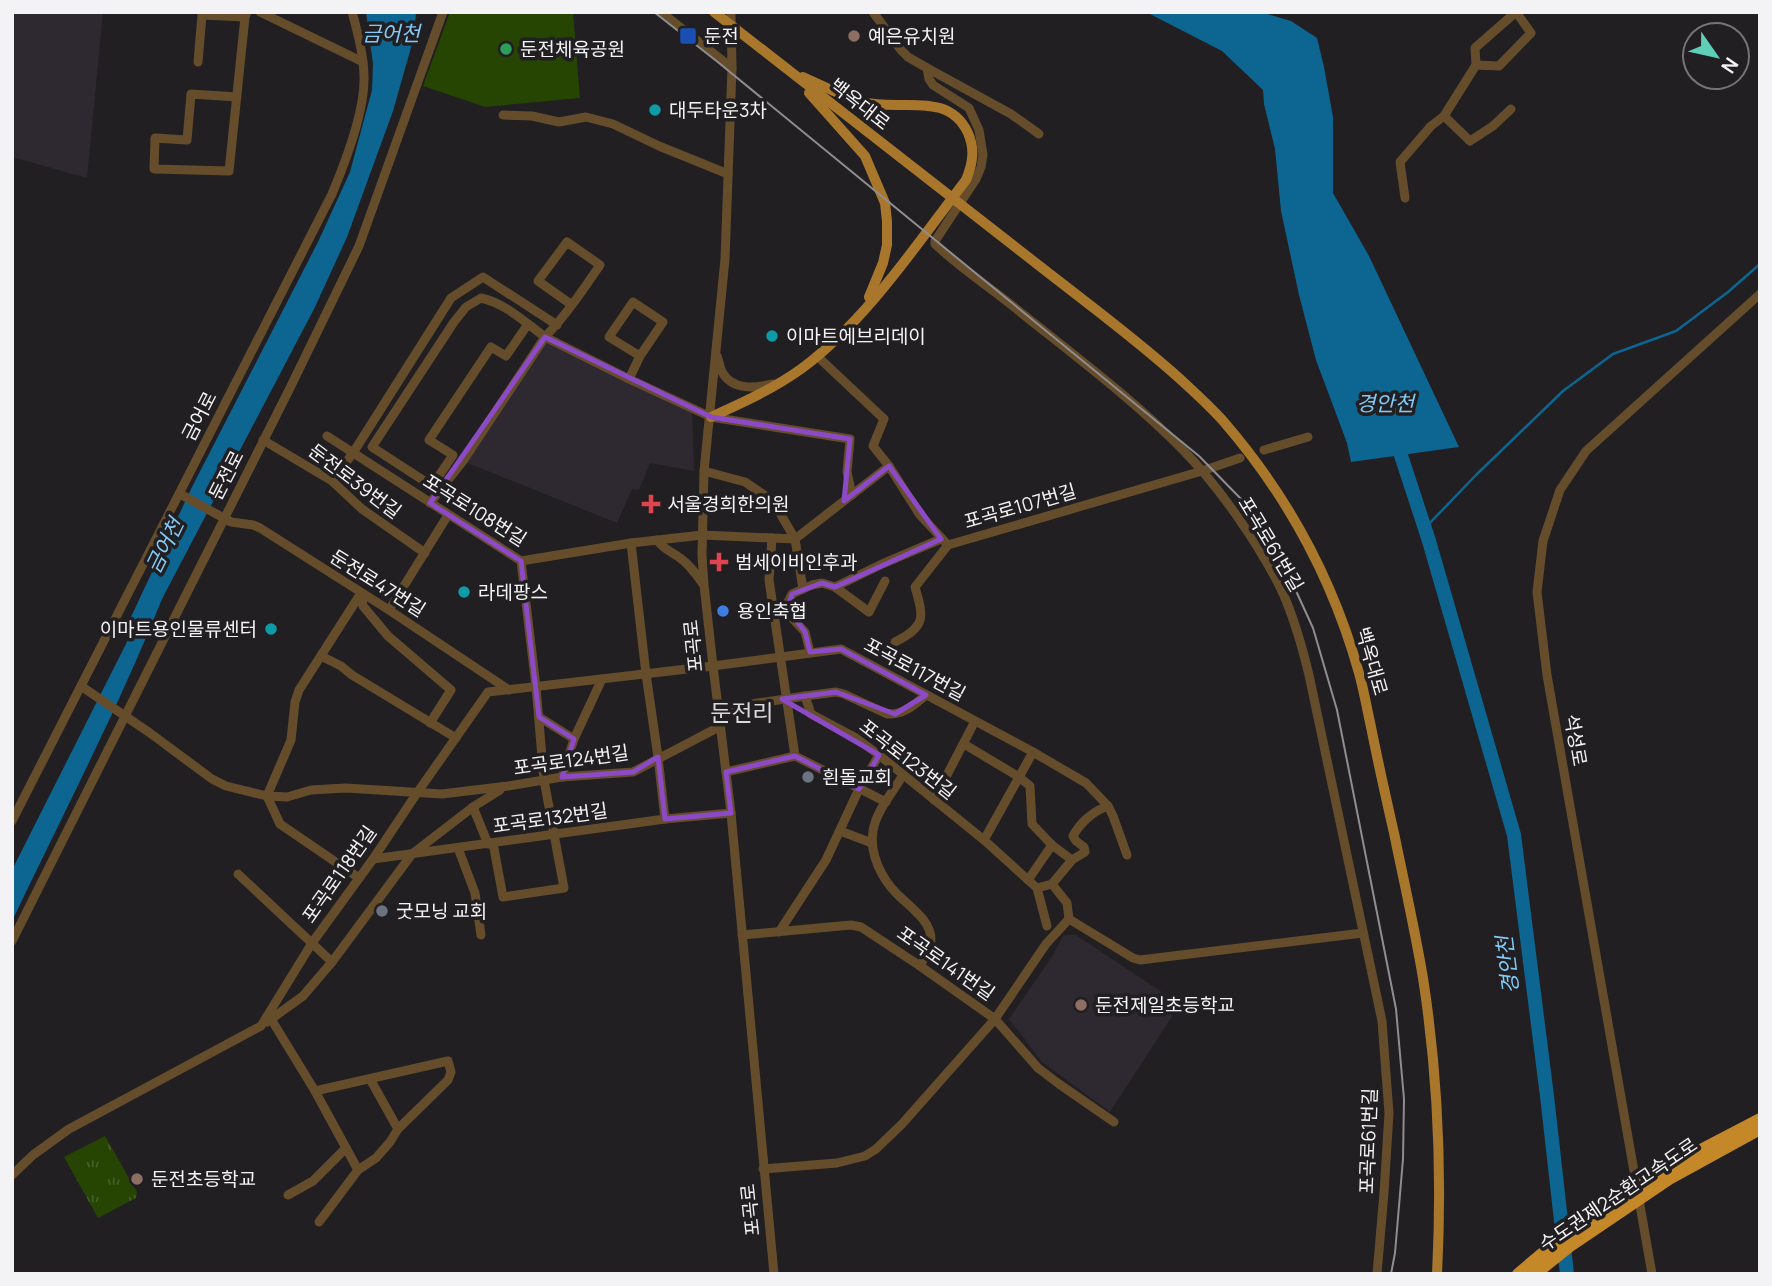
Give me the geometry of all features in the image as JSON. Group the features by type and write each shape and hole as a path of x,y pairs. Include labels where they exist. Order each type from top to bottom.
{"highway":[{"name":"수도권제2순환고속도로","path":"1518,1274 1561,1239 1760,1119"},
{"name":"수도권제2순환고속도로","path":"1535,1274 1668,1173 1760,1129"}],"main road":[{"name":"백옥대로","path":"714,12 1156,358 1220,417 1265,473 1284,502 1319,565 1360,675 1412,918 1423,979 1435,1096 1439,1189 1437,1274"},
{"path":"788,70 865,156 885,203 887,245 883,263 875,286 859,316"},
{"path":"711,416 751,399 781,382 817,356 859,316 966,180 972,167 972,141 956,116 944,109 933,105 865,103 788,70"}],"street":[{"path":"260,12 363,62"},
{"name":"금어로","path":"12,821 84,688 332,194 361,108 363,93 363,62 352,12"},
{"name":"둔전로","path":"12,941 122,714 359,246 443,12"},
{"path":"661,12 732,68"},
{"name":"포곡로","path":"731,12 732,68 725,259 704,471 702,535 704,584 731,813 774,1274"},
{"name":"포곡로61번길","path":"873,12 901,50 927,68 933,85 970,108 979,130 983,155 981,167 935,244 1126,398 1184,451 1238,518 1280,589 1300,639 1382,1021 1390,1113 1377,1274"},
{"path":"1405,198 1400,162 1431,126 1444,116 1476,65 1475,48 1516,12 1531,33 1499,66 1476,65"},
{"path":"198,62 202,15 246,15 229,171 153,169 155,138 187,139 191,94 237,97"},
{"path":"927,68 1011,114 1039,134"},
{"path":"1444,116 1470,141 1493,126 1511,109"},
{"path":"503,115 532,116 559,122 586,117 613,124 727,174"},
{"path":"430,503 463,461 545,337 557,325 572,305 600,265 566,242 538,281 572,305"},
{"path":"332,481 353,453 451,298 483,277 557,325"},
{"name":"석성로","path":"1652,1274 1547,675 1537,592 1543,541 1560,490 1586,451 1760,294"},
{"path":"528,324 506,356 491,347 429,440 453,455 432,486 372,447 454,322 466,307 481,298 493,300 528,324 545,337 711,416 850,439 847,472 852,495"},
{"path":"629,379 640,356 663,322 633,302 609,337 640,356"},
{"path":"715,351 723,373 744,388 758,388 781,382"},
{"name":"포곡로107번길","path":"817,356 884,419 873,446 889,466 911,503 944,542 1202,471 1240,458"},
{"name":"포곡로108번길","path":"327,436 521,561 631,543 702,535"},
{"path":"1264,450 1308,437"},
{"name":"둔전로39번길","path":"263,440 332,481 362,509 425,553"},
{"path":"702,535 795,539 889,466"},
{"path":"704,471 745,482 770,499 795,539 803,589"},
{"name":"둔전로47번길","path":"180,494 230,522 260,528 509,690"},
{"path":"389,610 448,515"},
{"path":"772,538 769,580 795,756"},
{"path":"657,540 661,546 691,566 704,584"},
{"path":"835,587 882,564 944,542"},
{"path":"895,642 910,635 922,618 915,587 944,542"},
{"path":"631,543 665,820"},
{"path":"473,807 490,844 503,897 564,888 544,780 521,561"},
{"path":"810,652 805,632 791,617 788,609 792,594 822,583 835,587 869,612 885,581"},
{"path":"359,878 280,824 267,796 291,740 299,690 361,593"},
{"path":"361,593 363,606 388,636 451,690 430,723"},
{"name":"포곡로117번길","path":"713,666 841,649 1086,783 1108,806"},
{"path":"321,656 456,738"},
{"name":"포곡로118번길","path":"261,1026 312,943 488,692 713,666"},
{"path":"562,777 574,738 602,679"},
{"name":"포곡로124번길","path":"84,688 212,779 226,786 267,796 287,797 311,790 346,788 442,794 562,777 633,772 721,726"},
{"path":"718,709 836,692 887,714 895,714 908,709 926,695"},
{"name":"포곡로123번길","path":"805,696 811,714 856,738 879,755 1037,888"},
{"path":"539,717 574,738"},
{"path":"934,800 975,722"},
{"path":"964,744 1030,786 1032,824 1052,845 1072,860"},
{"path":"984,841 1032,752"},
{"path":"779,932 826,860 859,789 879,755"},
{"path":"726,772 795,756 886,802"},
{"path":"903,775 878,815 872,844 877,864 885,878 928,927 931,939 920,966"},
{"path":"12,1175 33,1155 69,1129 261,1026 303,996 332,962 412,854 473,807 508,786"},
{"path":"1046,926 1037,888 1052,884 1072,860 1085,852 1084,847 1073,836 1093,813 1108,806 1127,855"},
{"name":"포곡로132번길","path":"373,859 731,813"},
{"path":"840,831 872,844"},
{"path":"1028,880 1052,845"},
{"path":"458,848 475,893 481,935"},
{"path":"238,874 332,962"},
{"path":"1052,884 1067,903 1069,919 1140,960 1363,933"},
{"name":"포곡로141번길","path":"742,935 851,925 861,927 995,1019 1046,944 1069,919"},
{"path":"271,1019 315,1091 358,1170"},
{"path":"763,1169 837,1163 865,1156 876,1149 902,1124 995,1019 1038,1068 1114,1122"},
{"path":"315,1091 448,1061 451,1072 448,1080 398,1129 376,1158 358,1170 319,1222"},
{"path":"370,1079 398,1129"},
{"path":"288,1195 313,1181 346,1149"}],"highlighted area":[{"path":"545,337 711,417 850,439 844,501 889,466 941,539 835,587 822,583 792,594 788,609 805,632 810,652 841,649 926,695 895,714 836,692 782,699 879,755 859,789 795,756 726,772 731,813 665,819 658,757 633,772 562,777 574,739 539,717 521,561 430,503"}],"shaded area":[{"path":"12,12 103,12 87,178 12,157"},
{"path":"545,337 692,407 694,471 650,463 639,490 632,489 617,523 463,461"},
{"name":"둔전제일초등학교","path":"1064,935 1076,935 1180,1004 1110,1112 1042,1062 1009,1019"}],"green space":[{"name":"둔전체육공원","path":"450,12 573,12 580,98 485,107 423,86"},
{"path":"105,1136 137,1192 136,1198 98,1218 64,1157"}],"water":[{"name":"금어천","path":"366,12 416,12 414,37 393,111 347,237 315,307 162,599 109,721 12,921 12,870 129,638 130,619 192,487 318,242 350,172 372,90 373,64"},
{"name":"경안천","path":"1146,12 1261,12 1291,21 1317,38 1333,117 1333,193 1369,256 1459,447 1351,462 1347,443 1316,360 1299,295 1281,211 1275,149 1263,90 1222,51"}],"waterway":[{"path":"1425,528 1563,391 1613,354 1676,331 1760,264"},
{"name":"경안천","path":"1395,437 1429,541 1514,835 1567,1274"}],"tram line":[{"path":"654,12 1199,456 1244,502 1280,556 1313,628 1337,710 1396,1009 1404,1099 1403,1159 1391,1274"}],"place":[{"name":"둔전","path":"688,36"},
{"name":"예은유치원","path":"854,36"},
{"name":"둔전체육공원","path":"506,49"},
{"name":"대두타운3차","path":"655,110"},
{"name":"이마트에브리데이","path":"772,336"},
{"name":"서울경희한의원","path":"651,504"},
{"name":"범세이비인후과","path":"719,562"},
{"name":"라데팡스","path":"464,592"},
{"name":"용인축협","path":"723,611"},
{"name":"이마트용인물류센터","path":"271,629"},
{"name":"흰돌교회","path":"808,777"},
{"name":"굿모닝 교회","path":"382,911"},
{"name":"둔전제일초등학교","path":"1081,1005"},
{"name":"둔전초등학교","path":"137,1179"}],"district":[{"name":"둔전리","path":"742,713"}]}
